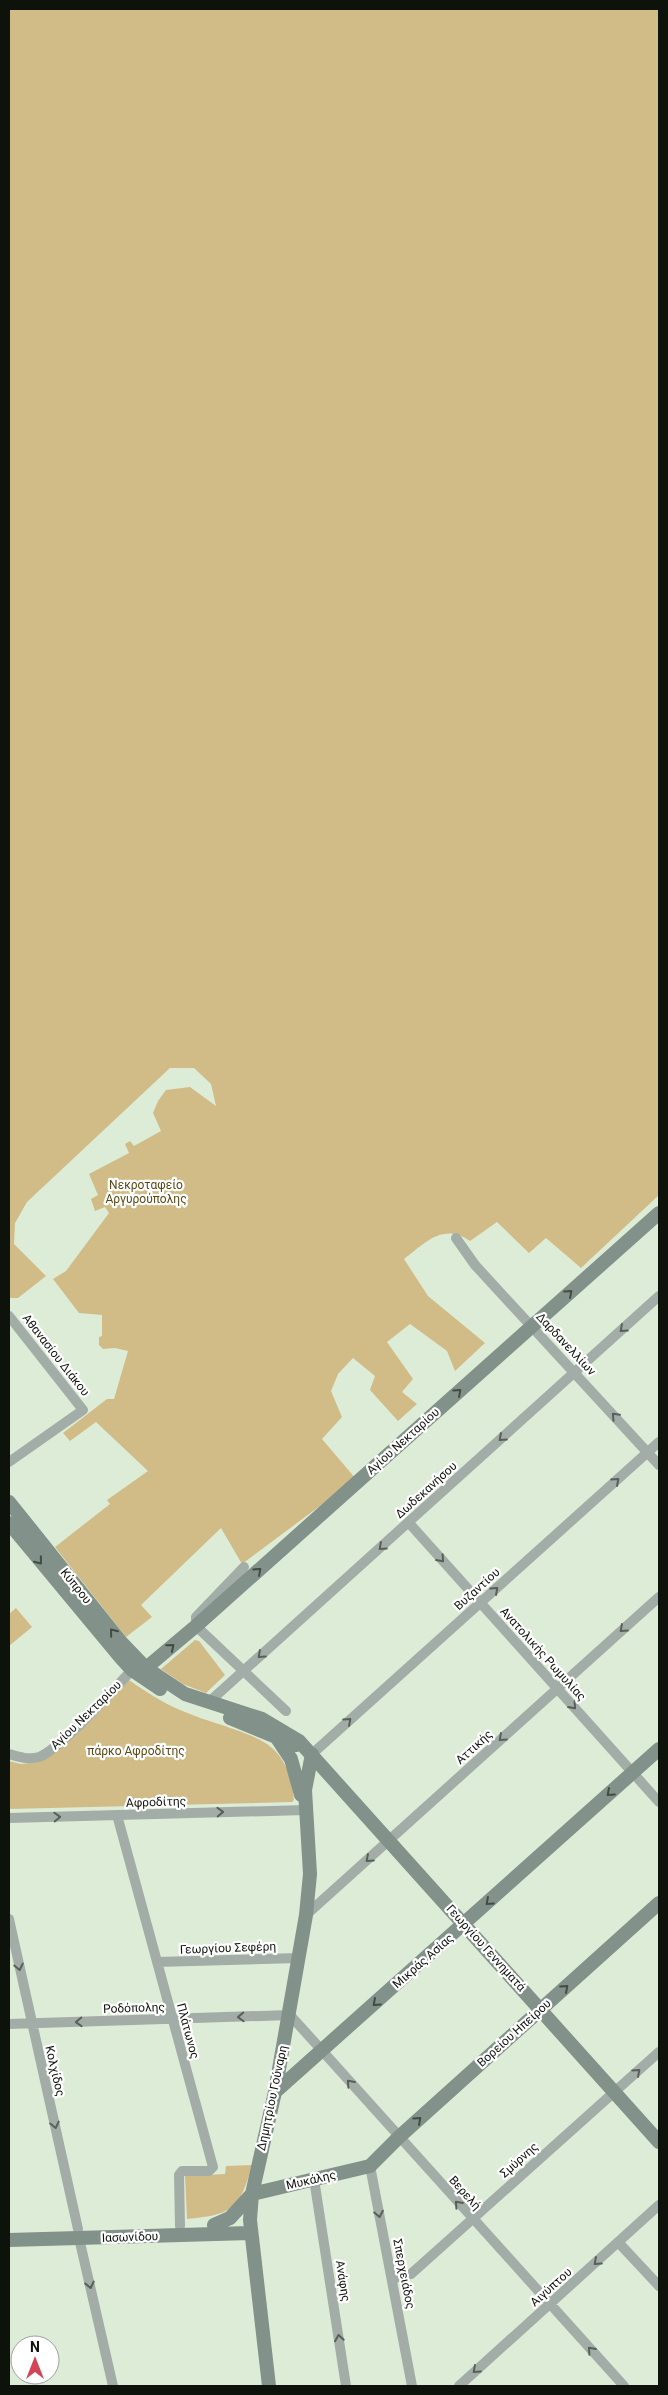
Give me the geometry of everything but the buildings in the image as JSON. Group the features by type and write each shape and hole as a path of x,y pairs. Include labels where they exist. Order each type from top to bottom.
{"street":[{"name":"Αγίου Νεκταρίου","path":"146,1668 196,1626 659,1213"},
{"name":"Δαρδανελλίων","path":"456,1238 475,1265 659,1465"},
{"name":"Δωδεκανήσου","path":"209,1702 659,1296"},
{"name":"Αθανασίου Διάκου","path":"9,1316 83,1410 9,1462"},
{"name":"Βυζαντίου","path":"312,1754 659,1442"},
{"name":"Κύπρου","path":"9,1502 121,1642 146,1668"},
{"name":"Ανατολικής Ρωμυλίας","path":"408,1522 659,1802"},
{"name":"Κύπρου","path":"9,1523 132,1670"},
{"path":"244,1568 196,1617 196,1626 286,1711"},
{"name":"Αττικής","path":"306,1915 659,1597"},
{"path":"132,1670 146,1668"},
{"name":"Γεωργίου Γεννηματά","path":"146,1668 177,1689 209,1702 262,1719 300,1740 659,2142"},
{"name":"Αγίου Νεκταρίου","path":"9,1754 22,1758 31,1758 47,1753 89,1715 132,1670"},
{"name":"Γεωργίου Γεννηματά","path":"132,1670 179,1700 250,1725 312,1754"},
{"path":"277,1738 291,1759 305,1810"},
{"name":"Μικράς Ασίας","path":"275,2092 465,1925 659,1749"},
{"path":"305,1810 307,1775 312,1754"},
{"name":"Αφροδίτης","path":"9,1818 305,1810"},
{"name":"Δημητρίου Γούναρη","path":"269,2386 250,2229 252,2194 290,2015 306,1915 310,1874 305,1810"},
{"name":"Πλάτωνος","path":"117,1815 171,2019 213,2167 209,2171 182,2171 179,2175 180,2226"},
{"name":"Βορείου Ηπείρου","path":"370,2166 659,1902"},
{"name":"Κολχίδος","path":"9,1919 113,2386"},
{"name":"Γεωργίου Σεφέρη","path":"157,1962 299,1958"},
{"name":"Ροδόπολης","path":"9,2024 290,2015"},
{"name":"Βερελή","path":"290,2015 472,2220 624,2386"},
{"name":"Σμύρνης","path":"392,2279 411,2274 659,2052"},
{"name":"Μυκάλης","path":"252,2194 370,2166"},
{"name":"Σπερχειάδος","path":"370,2166 412,2386"},
{"name":"Ανάφης","path":"314,2179 346,2386"},
{"path":"252,2194 218,2229 242,2245 255,2272"},
{"name":"Αιγύπτου","path":"458,2386 659,2206"},
{"name":"Ιασωνίδου","path":"9,2240 180,2226 218,2229"},
{"name":"Ιασωνίδου","path":"9,2231 79,2234 250,2229"},
{"path":"618,2242 659,2286"}],"green space":[{"name":"Νεκροταφείο Αργυρούπολης","path":"9,9 659,9 659,1195 581,1268 546,1238 529,1253 497,1222 470,1241 451,1234 435,1237 404,1259 428,1296 485,1343 455,1371 447,1351 410,1324 387,1342 413,1379 402,1392 417,1404 398,1421 370,1390 375,1376 353,1358 338,1374 331,1391 342,1417 322,1439 356,1479 242,1564 221,1528 141,1605 152,1617 126,1637 55,1547 110,1504 107,1500 148,1471 96,1422 70,1441 63,1433 107,1399 114,1399 128,1351 115,1348 103,1349 99,1345 99,1337 102,1336 102,1315 79,1313 53,1279 66,1271 109,1213 105,1207 95,1211 91,1199 98,1195 89,1174 129,1153 125,1144 130,1141 134,1146 161,1131 153,1113 158,1101 166,1090 190,1087 216,1106 211,1084 194,1068 170,1068 27,1202 15,1223 14,1244 46,1276 18,1298 9,1298"},
{"path":"16,1608 32,1627 9,1646 9,1614"},
{"path":"195,1640 199,1641 225,1675 206,1693 183,1684 161,1669"},
{"name":"πάρκο Αφροδίτης","path":"129,1680 151,1695 174,1707 245,1733 272,1748 285,1765 292,1786 294,1800 292,1802 9,1809 9,1761 21,1764 38,1762"},
{"path":"252,2165 243,2191 232,2207 214,2215 187,2219 185,2176 225,2174 226,2166"}]}
